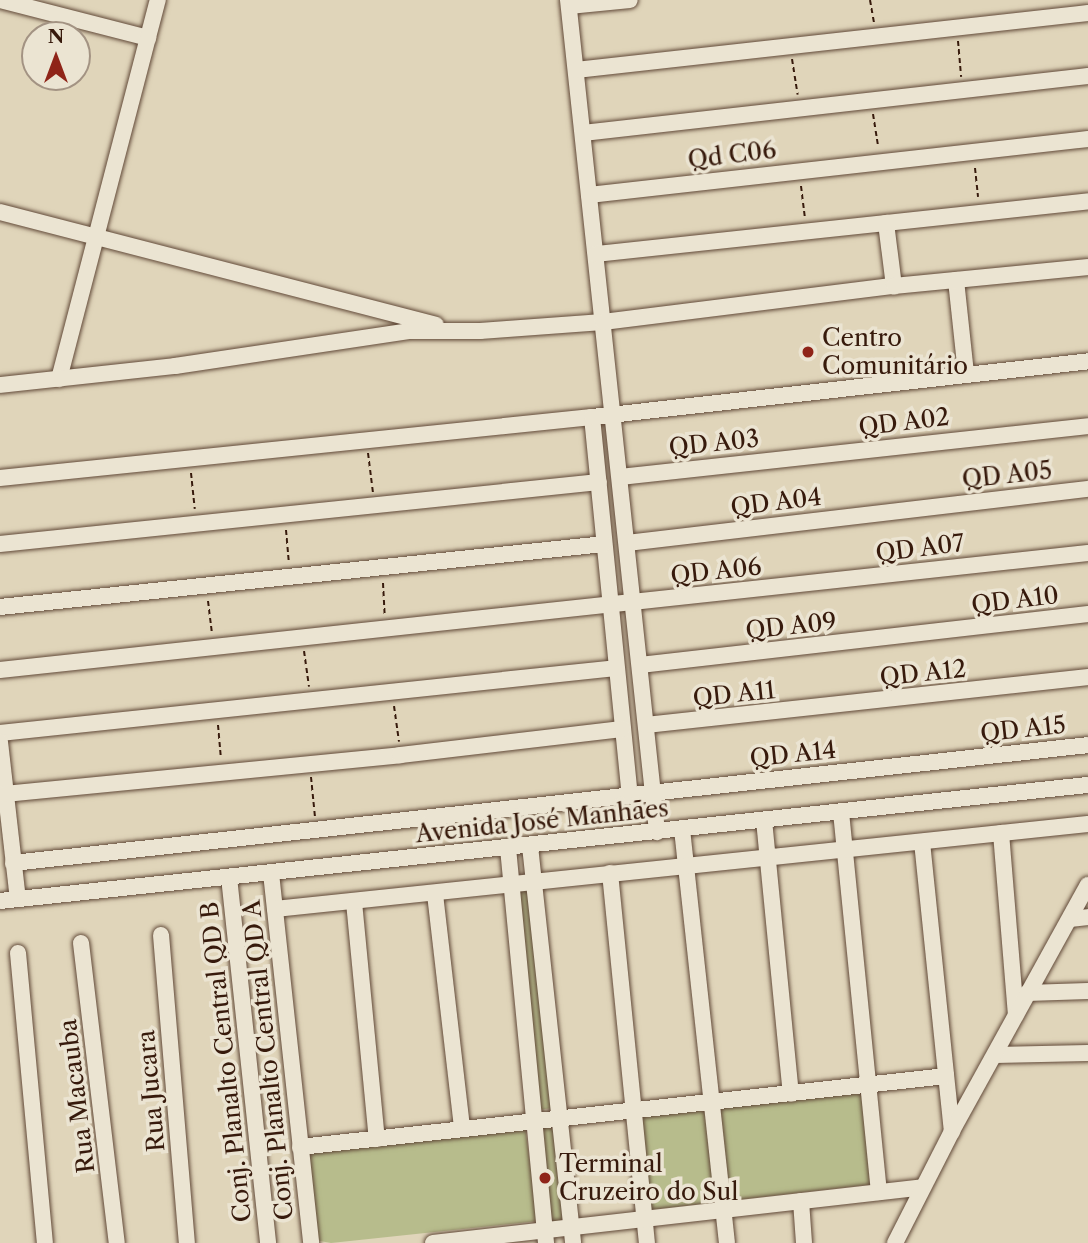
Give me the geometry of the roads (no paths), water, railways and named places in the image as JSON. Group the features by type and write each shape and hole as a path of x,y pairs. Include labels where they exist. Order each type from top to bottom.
{"street":[{"path":"0,0 55,7 148,38"},
{"path":"59,379 158,0"},
{"path":"630,0 569,3 657,832"},
{"path":"576,70 875,34 1088,13"},
{"path":"583,133 800,106 1088,76"},
{"name":"Qd C06","path":"589,195 1088,139"},
{"path":"596,254 1088,201"},
{"path":"0,212 456,330"},
{"path":"886,223 894,286"},
{"path":"0,385 175,366 410,331 480,331 603,322 894,286 1088,267"},
{"path":"956,280 966,374"},
{"name":"QD A02","path":"805,393 1088,361"},
{"name":"QD A03","path":"0,478 805,393"},
{"path":"592,417 630,796"},
{"name":"QD A02","path":"813,455 1000,433 1088,426"},
{"name":"QD A03","path":"620,477 813,455"},
{"path":"0,544 599,482"},
{"name":"QD A05","path":"931,505 1088,489"},
{"name":"QD A04","path":"627,543 931,505"},
{"path":"0,607 604,544"},
{"name":"QD A07","path":"827,582 1088,553"},
{"name":"QD A06","path":"0,670 827,582"},
{"name":"QD A10","path":"947,631 1088,614"},
{"name":"QD A09","path":"640,665 947,631"},
{"path":"0,733 616,668"},
{"name":"QD A12","path":"825,707 1088,677"},
{"name":"QD A11","path":"646,726 825,707"},
{"path":"5,794 400,755 622,729"},
{"path":"0,742 18,899"},
{"name":"QD A15","path":"962,759 1088,745"},
{"name":"QD A14","path":"13,863 962,759"},
{"name":"Avenida José Manhães","path":"0,901 1088,785"},
{"path":"841,812 879,1192"},
{"path":"764,820 791,1094"},
{"path":"275,909 1088,824"},
{"path":"682,829 727,1243"},
{"path":"1001,833 1016,1014"},
{"path":"922,842 952,1131"},
{"path":"530,846 572,1235"},
{"path":"508,848 545,1237"},
{"name":"Conj. Planalto Central QD A","path":"271,873 310,1243"},
{"path":"610,873 647,1243"},
{"name":"Conj. Planalto Central QD B","path":"229,877 268,1243"},
{"path":"895,1243 952,1131 1088,885"},
{"path":"435,894 462,1128"},
{"path":"354,902 377,1139"},
{"path":"1070,919 1088,917"},
{"name":"Rua Jucara","path":"160,935 187,1243"},
{"name":"Rua Macauba","path":"81,943 117,1243"},
{"path":"18,953 45,1243"},
{"path":"1027,993 1088,991"},
{"path":"995,1055 1088,1053"},
{"path":"300,1147 946,1076"},
{"path":"433,1243 572,1235 644,1219 923,1187"},
{"path":"801,1201 804,1243"}],"place":[{"name":"Centro Comunitário","path":"808,352"},
{"name":"Terminal Cruzeiro do Sul","path":"545,1178"}]}
